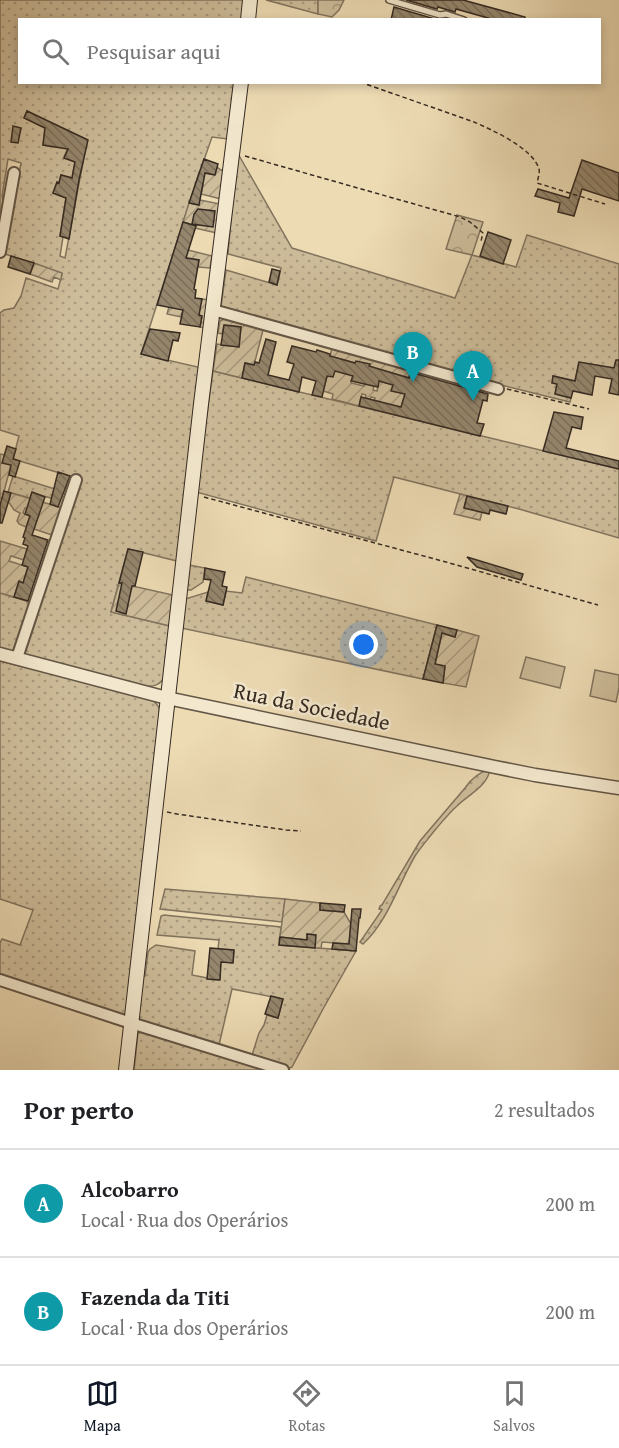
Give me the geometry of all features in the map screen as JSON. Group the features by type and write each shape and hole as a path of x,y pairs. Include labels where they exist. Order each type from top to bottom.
{"main road":[{"path":"248,18 250,0"},
{"path":"126,1070 167,698 240,84"}],"street":[{"path":"0,252 14,173"},
{"path":"213,310 498,389"},
{"path":"17,658 76,480"},
{"name":"Rua da Sociedade","path":"0,654 167,698 515,771 619,788"},
{"path":"0,980 283,1070"}],"lane":[{"path":"388,0 458,18"}],"path":[{"path":"366,84 492,130 533,157 540,170 537,183 605,204"},
{"path":"232,155 247,157 460,218 470,222 483,233 481,242"},
{"path":"498,389 509,389 589,409"},
{"path":"191,495 446,561 598,605"},
{"path":"155,807 177,814 301,831"}],"green space":[{"path":"0,0 244,0 242,18 18,18 18,84 236,84 228,139 212,137 141,354 202,368 177,561 128,549 111,612 170,626 166,675 154,686 144,686 25,656 22,653 73,477 13,459 19,436 0,430 0,313 14,308 21,296 26,278 58,289 62,274 5,254 21,163 8,159 2,196 5,208 3,219 0,218","holes":["27,111 87,141 65,258 60,256 63,237 60,236 66,198 53,193 61,175 72,178 75,162 64,157 72,140 57,147 43,145 45,128 24,118"]},
{"path":"266,0 318,0 318,14"},
{"path":"318,0 344,0 332,17 318,14"},
{"path":"237,152 292,248 455,298 472,255 516,267 527,235 619,264 619,369 579,362 575,381 553,376 552,383 557,384 555,394 571,398 570,402 489,382 221,307 226,270 277,285 281,268 228,254"},
{"path":"217,167 224,171 221,199 201,194 203,185 196,183 199,172 214,175"},
{"path":"200,200 220,204 217,233 190,227 190,224 183,222 189,203 198,205"},
{"path":"457,215 483,222 472,255 446,249"},
{"path":"188,250 212,256 210,268 198,267 199,260 182,257"},
{"path":"34,263 62,273 61,280 54,277 52,282 30,274"},
{"path":"202,299 209,300 205,328 200,327 202,316 183,311 181,317 167,314 169,307 201,303"},
{"path":"224,319 263,330 254,365 245,363 242,378 213,371 217,344 239,347 241,327 224,325 222,334 218,333 220,321"},
{"path":"332,348 411,370 409,378 382,370 376,376 373,390 377,391 379,381 393,385 392,391 405,394 401,407 373,406 375,398 365,399 366,395 362,394 359,406 332,399 333,394 323,391 327,376 336,366 353,376 351,383 364,386 370,365 330,356"},
{"path":"213,371 619,469 619,538 519,509 394,477 376,541 196,492"},
{"path":"0,454 5,455 3,463 11,465 2,499 0,499"},
{"path":"13,476 55,489 51,498 32,493 30,498 8,492"},
{"path":"11,493 63,508 52,535 34,529 39,513 25,508 23,513 30,516 26,527 19,524 17,521 20,513 14,510 8,501"},
{"path":"460,494 467,496 464,508 482,512 480,520 454,514"},
{"path":"0,541 27,549 24,560 11,556 9,561 28,567 23,583 19,582 14,597 0,593"},
{"path":"189,565 205,568 203,582 191,590 186,590"},
{"path":"246,577 437,625 423,679 181,628 185,599 208,592 206,601 223,605 226,591 242,593"},
{"path":"119,583 173,595 170,626 111,612"},
{"path":"0,593 33,603 17,649 13,652 0,649"},
{"path":"457,630 479,636 466,687 443,683 445,666 435,664 442,633 455,637"},
{"path":"526,657 565,667 560,688 520,678"},
{"path":"0,661 152,699 162,715 129,1012 124,1018 0,976 2,939 20,945 33,910 0,899"},
{"path":"595,670 619,675 616,702 590,696"},
{"path":"490,769 482,785 451,812 420,849 379,925 363,944 360,942 382,910 379,909 380,906 420,841 470,782 479,774"},
{"path":"165,889 285,899 282,922 160,909"},
{"path":"285,899 320,903 320,910 344,912 351,924 349,944 322,942 321,948 315,948 315,935 307,934 307,940 280,937"},
{"path":"161,916 281,927 279,945 356,951 292,1067 252,1055 267,1015 278,1018 283,999 232,989 219,1045 141,1022 136,1017 140,976 145,976 148,952 156,945 195,951 192,975 208,979 219,980 221,962 233,962 234,951 218,949 219,940 157,935"},
{"path":"143,1032 276,1070 134,1070 138,1033"}],"building":[{"path":"406,0 463,0 525,18 488,18 456,9 455,12 438,7 437,9"},
{"path":"394,7 432,18 391,18"},
{"path":"27,111 88,140 69,239 60,236 66,198 53,193 61,175 72,178 75,162 64,158 68,149 43,145 45,128 24,118"},
{"path":"13,126 21,128 18,143 11,142"},
{"path":"204,159 218,164 215,175 205,173 199,205 189,203"},
{"path":"582,160 619,173 619,201 582,189 574,216 558,212 560,203 535,196 538,189 569,198"},
{"path":"198,209 215,211 213,227 192,224 194,214"},
{"path":"183,222 196,226 186,258 199,260 194,289 196,290 195,298 202,299 199,315 202,316 200,327 180,324 183,310 157,305"},
{"path":"488,232 511,240 503,264 480,256"},
{"path":"11,256 34,263 30,274 8,267"},
{"path":"272,269 280,271 277,285 269,282"},
{"path":"224,325 241,327 239,347 221,345"},
{"path":"150,329 180,333 178,341 173,340 168,361 141,354"},
{"path":"266,339 276,342 268,375 289,380 294,364 287,362 292,346 316,352 317,350 355,363 356,361 370,364 369,366 409,378 410,372 488,394 487,401 483,400 477,423 484,424 480,436 359,406 361,397 401,407 405,394 391,391 393,385 379,381 378,387 351,381 353,376 335,371 333,377 327,376 322,397 312,395 316,381 302,377 299,392 242,378 245,363 254,365 255,362 259,363"},
{"path":"616,360 619,360 619,395 609,393 612,379 595,376 592,395 573,391 571,398 555,394 557,384 552,383 553,376 575,381 579,362 614,368"},
{"path":"554,412 583,417 581,429 572,427 566,448 619,461 619,469 543,451"},
{"path":"7,446 16,449 13,459 20,461 15,477 9,475 11,465 2,463"},
{"path":"58,472 70,476 58,507 50,504"},
{"path":"4,491 11,493 2,523 0,523 0,505"},
{"path":"32,492 45,497 32,535 48,540 28,601 14,597 19,581 23,583 28,567 22,565 28,546 23,544 25,538 23,537 30,516 25,514"},
{"path":"467,496 508,506 506,514 490,510 489,514 464,508"},
{"path":"128,549 143,552 126,614 116,611 122,583 119,583"},
{"path":"467,557 523,574 521,580 477,567"},
{"path":"205,568 225,572 222,586 227,587 223,605 206,601 211,580 204,579"},
{"path":"437,625 457,630 455,637 442,633 435,664 445,666 443,683 423,679"},
{"path":"320,903 345,905 344,912 320,910"},
{"path":"352,909 361,909 356,951 332,949 333,943 349,944"},
{"path":"307,934 316,935 315,948 279,945 280,937 307,940"},
{"path":"210,948 234,950 233,963 221,962 220,980 207,979"},
{"path":"271,996 283,999 278,1018 265,1014"}],"place":[{"name":"Fazenda da Titi","path":"413,382"},
{"name":"Alcobarro","path":"473,401"}]}
